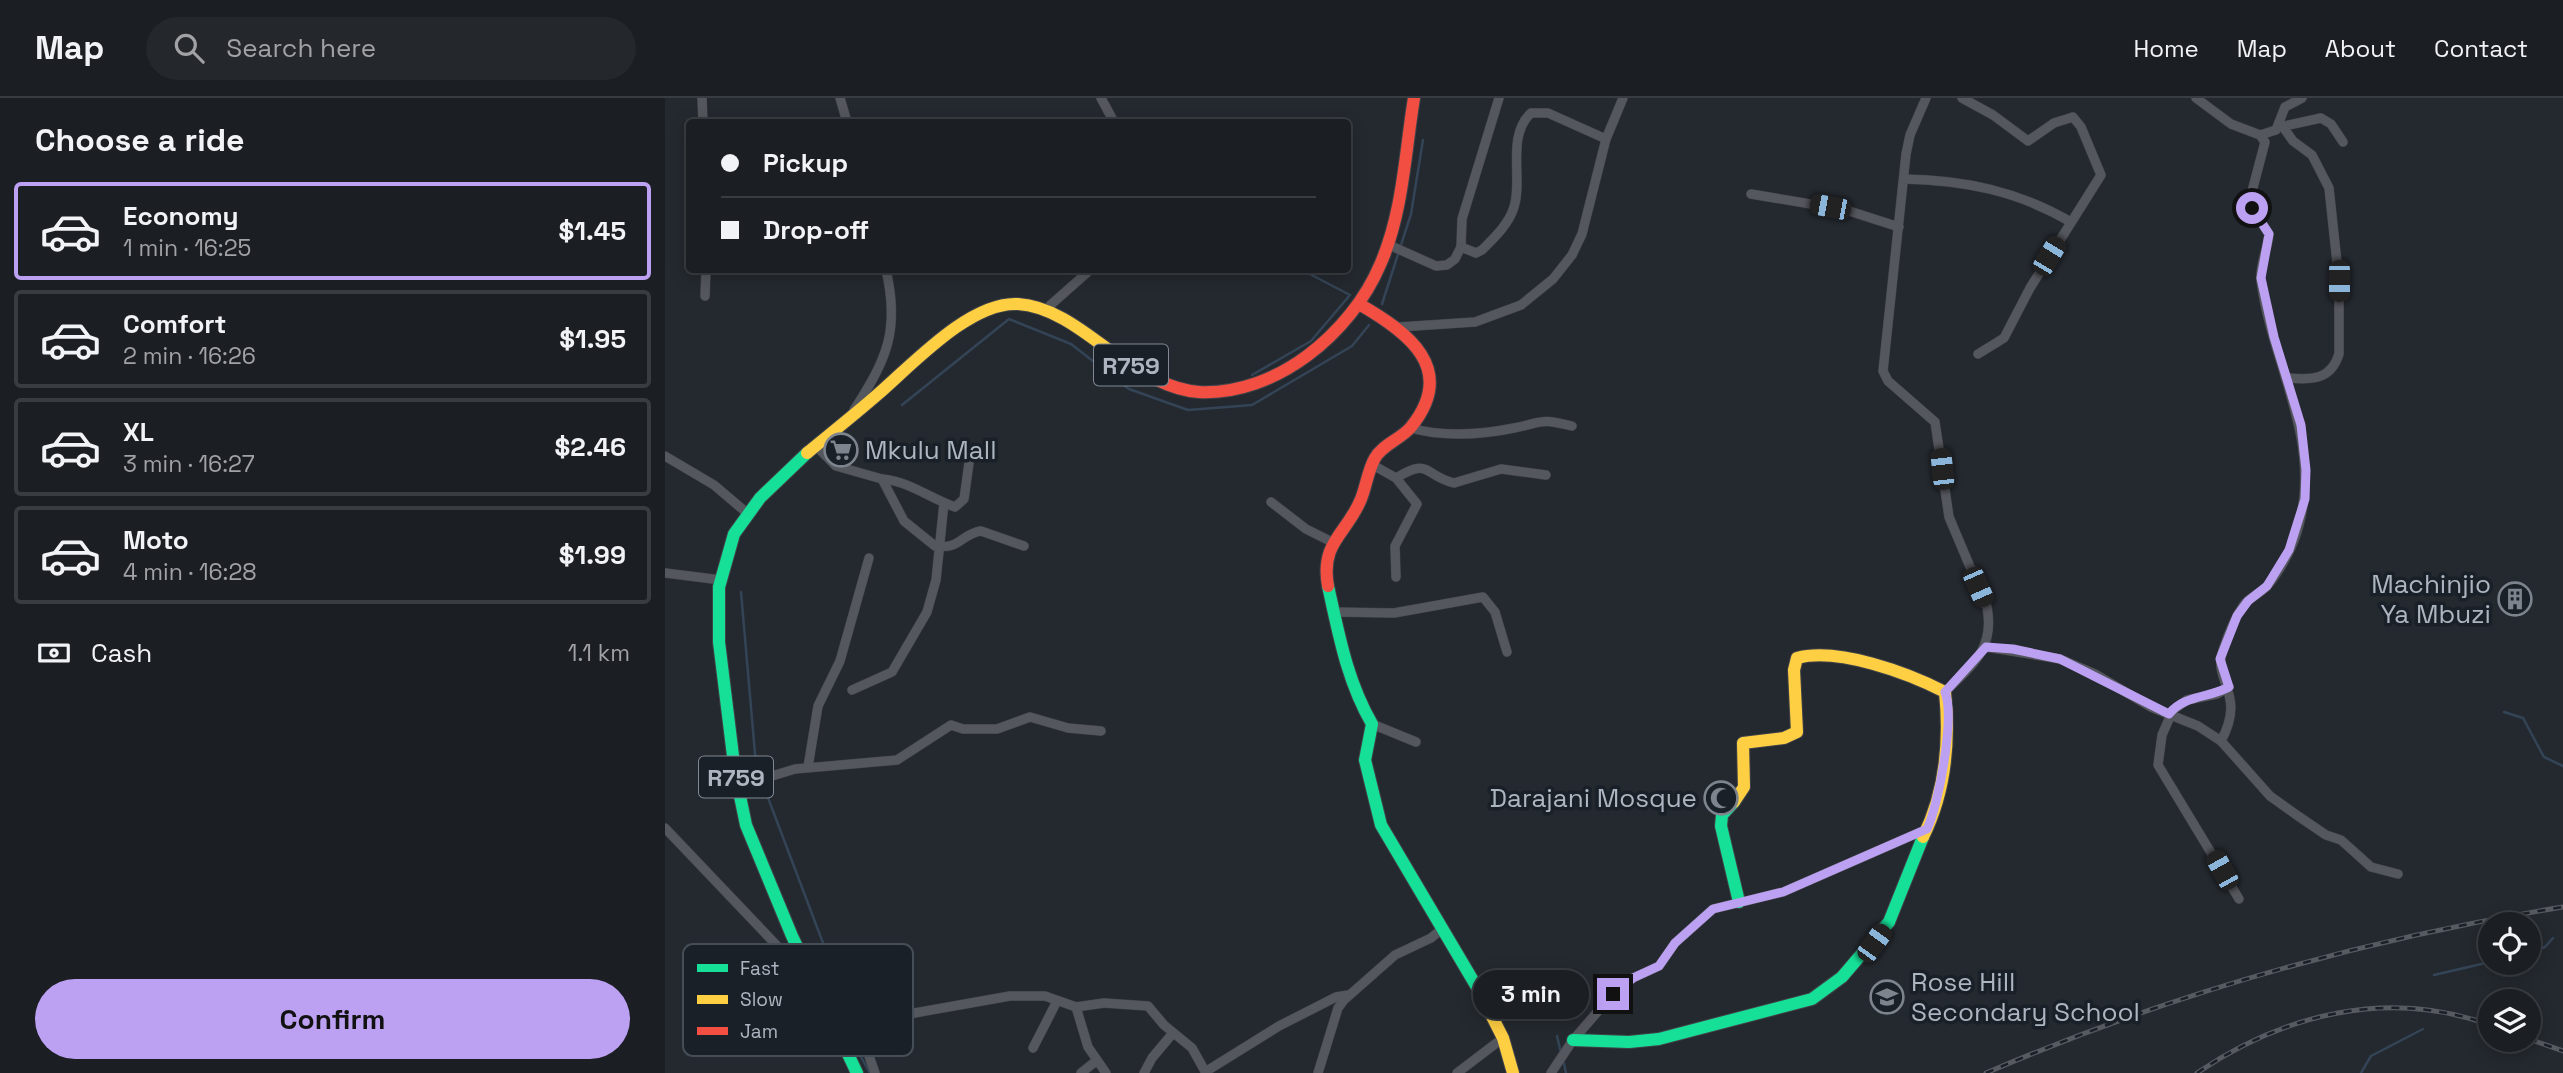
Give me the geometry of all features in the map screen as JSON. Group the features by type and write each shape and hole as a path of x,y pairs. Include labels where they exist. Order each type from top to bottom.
{"street":[{"path":"702,98 703,119"},
{"path":"839,98 846,119"},
{"path":"1101,98 1112,119"},
{"name":"R759","path":"794,944 756,853 739,799 719,649 716,602 727,548 747,513 776,481 952,333 981,312 1013,303 1046,309 1156,379 1197,392 1220,392 1265,379 1314,350 1341,326 1359,304 1382,261 1414,98"},
{"path":"1387,244 1436,267 1451,262 1461,247 1462,219 1499,98"},
{"path":"1399,327 1475,322 1521,305 1553,279 1582,234 1606,139 1623,98"},
{"path":"1573,1040 1629,1042 1659,1039 1812,999 1842,977 1889,922 1910,863 1935,810 1941,784 1947,712 1945,692 1986,647 1990,622 1987,607 1949,517 1935,422 1888,381 1883,371 1910,135 1926,98"},
{"path":"1962,98 1993,115 2028,141 2065,118 2077,120 2101,175 2030,288 2004,338 1979,354"},
{"path":"2196,98 2231,124 2260,135 2265,142 2265,151 2250,200 2269,234 2261,278 2274,337 2304,440 2305,499 2289,550 2267,586 2244,605 2220,659 2229,687 2232,717 2221,741"},
{"path":"2281,127 2284,109 2302,98"},
{"path":"1461,247 1476,253 1482,250 1513,210 1517,194 1516,162 1519,139 1531,113 1548,114 1606,139"},
{"path":"2260,135 2321,118 2331,124 2343,142"},
{"path":"2281,127 2293,141 2312,155 2329,188 2339,281 2339,354 2336,364 2332,371 2321,377 2288,378"},
{"path":"1904,179 1975,184 2038,204 2071,222"},
{"path":"1751,194 1846,210 1899,227"},
{"path":"705,296 706,273"},
{"path":"845,423 884,361 891,337 892,298 887,273"},
{"path":"1046,309 1087,273"},
{"path":"1359,304 1399,327 1427,364 1432,382 1425,405 1410,428 1383,449 1371,464 1360,502 1332,542 1326,567 1347,674 1355,695 1372,724 1416,742"},
{"path":"1410,428 1443,435 1513,428 1540,420 1572,426"},
{"path":"817,447 836,466 901,482 954,507 961,503 969,463"},
{"path":"665,456 714,485 747,513"},
{"path":"1371,464 1396,478 1416,504 1395,546 1396,577"},
{"path":"1396,478 1417,467 1429,469 1454,483 1501,469 1546,475"},
{"path":"882,479 904,521 929,544 940,547 955,546 974,532 981,531 1024,546"},
{"path":"1271,502 1306,529 1332,542"},
{"path":"852,690 888,674 894,668 927,612 936,580 944,503"},
{"path":"808,767 818,706 840,661 869,558"},
{"path":"665,573 721,580"},
{"path":"1334,612 1394,613 1483,597 1495,612 1507,652"},
{"path":"1986,647 2013,649 2060,659 2198,726 2221,741 2270,796 2326,835 2341,840 2371,867 2398,874"},
{"path":"1739,902 1738,888 1727,860 1722,815 1744,789 1740,752 1743,743 1784,738 1797,732 1794,670 1797,658 1809,654 1830,655 1904,676 1945,692"},
{"path":"2229,687 2217,694 2187,700 2169,714 2160,746 2160,771 2199,830 2239,899"},
{"path":"739,786 808,767 897,760 951,724 969,730 997,729 1030,717 1067,728 1101,731"},
{"path":"1372,724 1365,760 1373,804 1386,835 1443,928 1503,1038 1513,1073"},
{"path":"665,828 775,944"},
{"path":"1551,1073 1573,1040 1613,994 1633,978 1659,966 1675,943 1713,909 1793,888 1927,829"},
{"path":"1318,1073 1338,1008 1348,995 1395,956 1431,938 1443,928"},
{"path":"913,1014 1010,996 1045,996 1076,1007 1098,1003 1148,1006 1173,1033 1192,1048 1206,1072 1279,1026 1336,997 1348,995"},
{"path":"1033,1048 1057,1001"},
{"path":"1076,1007 1088,1047 1106,1073"},
{"path":"1144,1073 1151,1058 1173,1033"},
{"path":"1457,1073 1503,1038"},
{"name":"R759","path":"848,1056 857,1073"},
{"path":"869,1056 875,1073"},
{"path":"1081,1073 1096,1060"}],"waterway":[{"path":"1382,304 1411,214 1423,140"},
{"path":"1252,375 1311,341 1350,295 1308,273"},
{"path":"902,405 1009,319 1071,344 1129,389 1188,410 1252,405 1352,346 1369,325"},
{"path":"741,592 756,765 760,776"},
{"path":"2504,712 2523,718 2544,757 2563,766"},
{"path":"762,782 823,944"},
{"path":"2541,948 2553,938"},
{"path":"2434,975 2478,965"},
{"path":"2361,1073 2371,1056 2423,1029"},
{"path":"1557,1036 1561,1053"},
{"path":"861,1056 870,1073"},
{"path":"1563,1059 1566,1073"}],"railway":[{"path":"1986,1073 2126,1018 2269,972 2415,935 2563,907"},
{"path":"2197,1073 2230,1052 2265,1035 2338,1013 2375,1008 2413,1009 2452,1014 2478,1022"},
{"path":"2541,1043 2563,1051"}],"traffic: fast":[{"path":"796,944 746,825 735,772 719,642 719,587 734,534 760,498 807,453"},
{"path":"1328,586 1350,674 1372,724 1365,760 1381,825 1478,989"},
{"path":"1734,802 1722,815 1721,826 1739,902"},
{"path":"1573,1040 1629,1042 1659,1039 1812,999 1842,977 1889,922 1923,837"},
{"path":"849,1056 857,1073"}],"traffic: slow":[{"path":"807,453 943,337 981,313 1000,306 1018,304 1045,310 1071,323 1117,356"},
{"path":"1734,802 1744,787 1743,743 1784,738 1797,732 1794,670 1797,658 1832,656 1852,659 1893,670 1945,692 1947,729 1944,766 1936,803 1923,837"},
{"path":"1478,989 1503,1038 1513,1073"}],"traffic: jam":[{"path":"1117,356 1166,384 1199,392 1228,390 1256,383 1282,372 1307,356 1350,314 1380,265 1394,225 1414,98"},
{"path":"1328,586 1327,571 1331,548 1361,499 1375,458 1382,449 1411,427 1424,406 1430,387 1428,370 1421,354 1394,327 1359,304"}],"place":[{"name":"Mkulu Mall","path":"841,450"},
{"name":"Machinjio Ya Mbuzi","path":"2515,599"},
{"name":"Darajani Mosque","path":"1721,798"},
{"name":"Rose Hill Secondary School","path":"1887,997"}],"route":[{"path":"1613,994 1639,974 1659,966 1675,943 1713,909 1783,892 1927,829 1939,800 1947,712 1945,692 1986,647 2013,649 2060,659 2095,674 2136,699 2169,714 2187,700 2217,694 2229,687 2220,666 2223,650 2244,605 2267,586 2289,550 2299,528 2306,483 2301,425 2274,337 2261,278 2263,255 2269,234 2252,208"}]}
